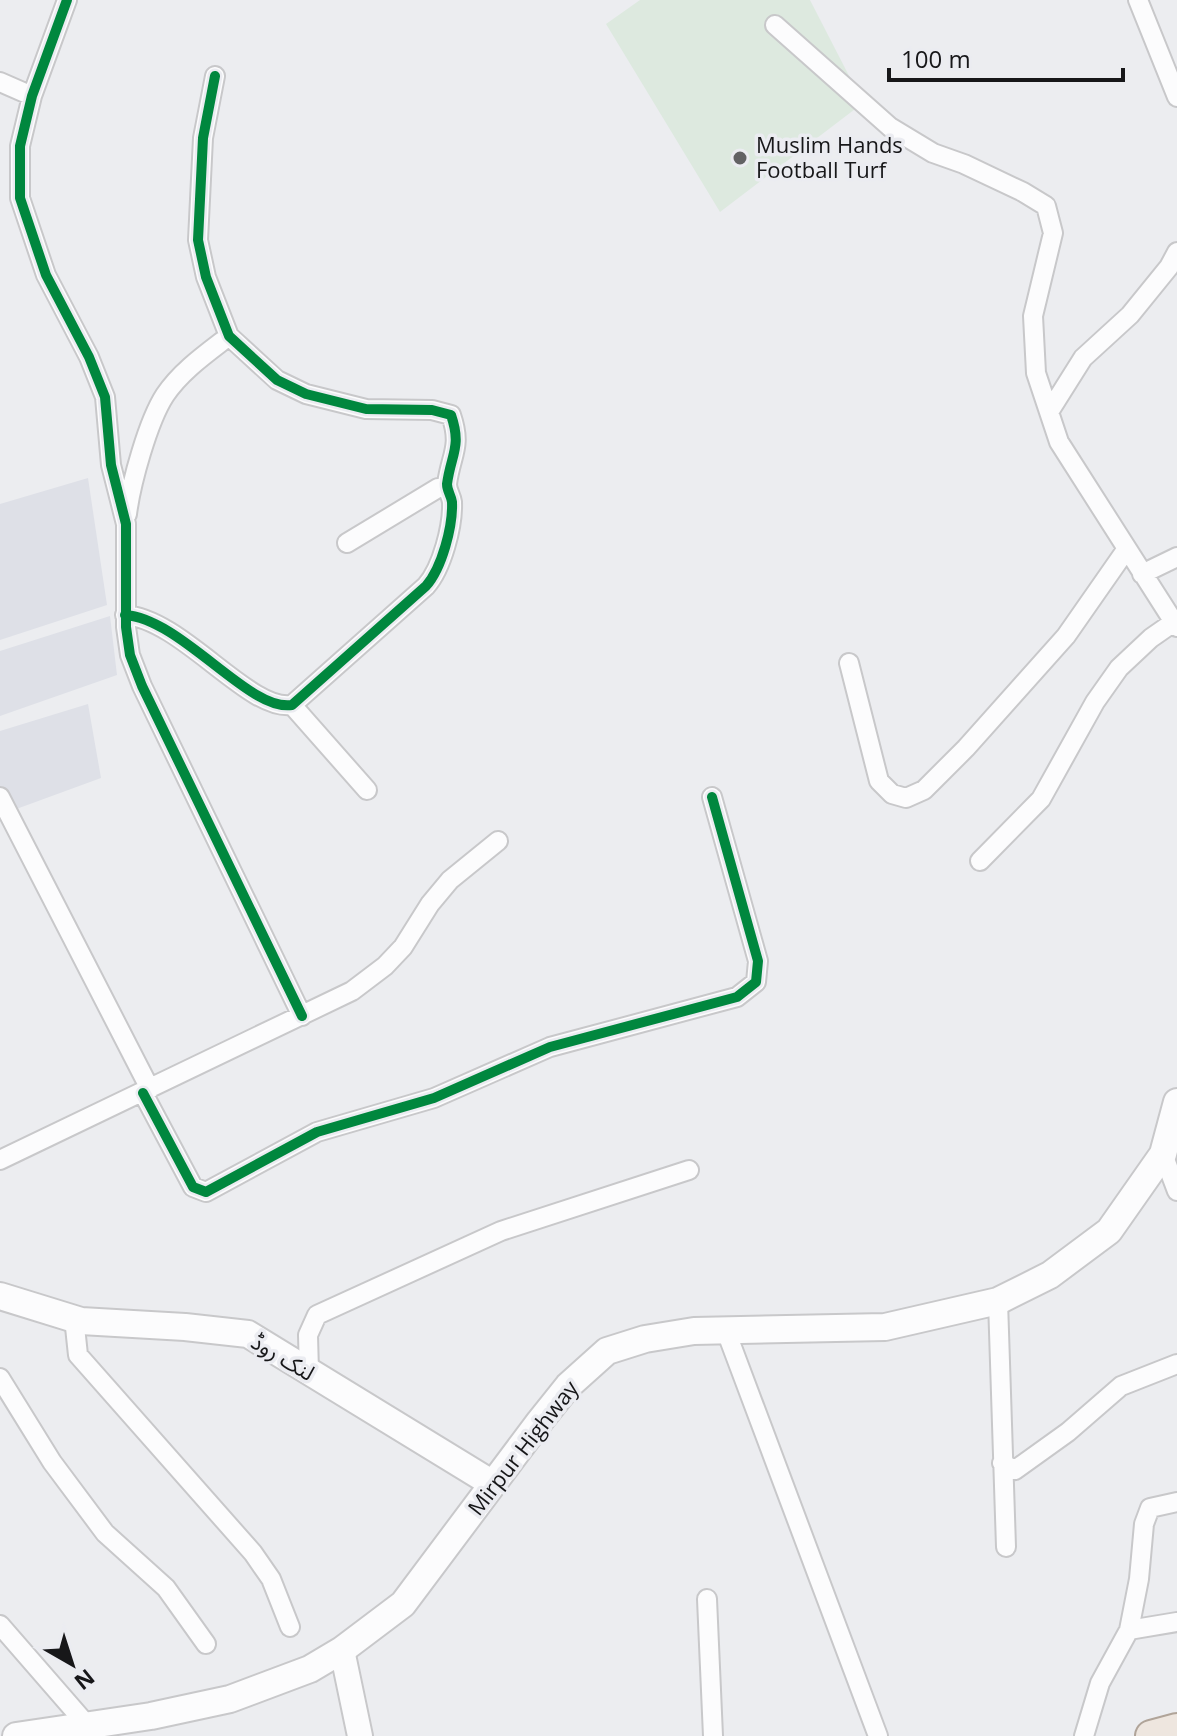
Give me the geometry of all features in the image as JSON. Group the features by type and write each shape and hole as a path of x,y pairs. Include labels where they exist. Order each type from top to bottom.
{"main road":[{"name":"Mirpur Highway","path":"16,1736 151,1716 230,1699 310,1669 342,1650 403,1604 568,1386 607,1351 645,1339 694,1331 885,1327 998,1301 1050,1275 1109,1231 1163,1154 1177,1102"},
{"name":"لنک روڈ","path":"0,1296 81,1321 248,1334 493,1484"},
{"path":"1151,1736 1177,1729"}],"street":[{"path":"67,0 32,96 20,146 20,198 46,275 89,357 105,397 111,465 126,524"},
{"path":"1138,0 1177,97"},
{"path":"775,25 890,127 933,153 1023,192 1046,206 1053,233 1033,316 1036,373 1059,442 1175,625 1151,638 1119,668 1095,702 1041,799 980,861"},
{"path":"125,615 148,619 186,642 263,698 283,706 292,705 435,575 443,556 452,499 447,488 458,435 451,415 432,410 366,409 306,394 277,380 229,336 206,277 198,240 203,138 215,76"},
{"path":"0,82 32,96"},
{"path":"1049,412 1083,358 1130,315 1169,267 1177,252"},
{"path":"229,336 193,363 165,395 150,427 129,496 125,615 130,655 142,686 302,1016"},
{"path":"347,543 438,488 447,488"},
{"path":"849,663 879,781 892,794 906,798 924,790 1066,636 1126,550"},
{"path":"1142,574 1177,557"},
{"path":"292,705 367,790"},
{"path":"0,797 193,1187 206,1192 317,1132 434,1098 550,1047 737,997 756,982 758,961 712,797"},
{"path":"0,1160 352,991 385,966 403,947 430,904 450,880 498,841"},
{"path":"1163,1154 1177,1191"},
{"path":"309,1372 308,1335 317,1315 501,1231 689,1170"},
{"path":"998,1301 1006,1547"},
{"path":"81,1321 75,1327 78,1355 253,1553 271,1579 290,1627"},
{"path":"726,1331 878,1736"},
{"path":"1002,1463 1015,1470 1068,1432 1121,1386 1177,1364"},
{"path":"0,1378 52,1462 105,1533 166,1588 206,1644"},
{"path":"1084,1736 1100,1683 1129,1630 1139,1579 1144,1524 1150,1508 1177,1502"},
{"path":"707,1599 713,1736"},
{"path":"1129,1630 1177,1622"},
{"path":"0,1625 87,1725"},
{"path":"342,1650 360,1736"}],"shaded area":[{"name":"Muslim Hands Football Turf","path":"640,0 810,0 863,103 720,212 606,24"},
{"path":"88,478 107,605 0,640 0,504"},
{"path":"110,616 117,675 0,716 0,651"},
{"path":"88,704 101,778 0,815 0,731"}],"cycle path":[{"path":"67,0 32,96 20,146 20,198 46,275 89,357 105,397 111,465 126,524 126,627 130,655 142,686 302,1016"},
{"path":"125,615 147,620 169,632 256,694 275,703 292,705 426,586 442,558 451,523 452,502 447,484 456,443 451,415 432,410 366,409 306,394 277,380 229,336 206,277 198,240 203,138 215,76"},
{"path":"143,1093 193,1187 206,1192 317,1132 434,1098 550,1047 737,997 756,982 758,961 712,797"}],"place":[{"name":"Muslim Hands Football Turf","path":"740,158"}]}
